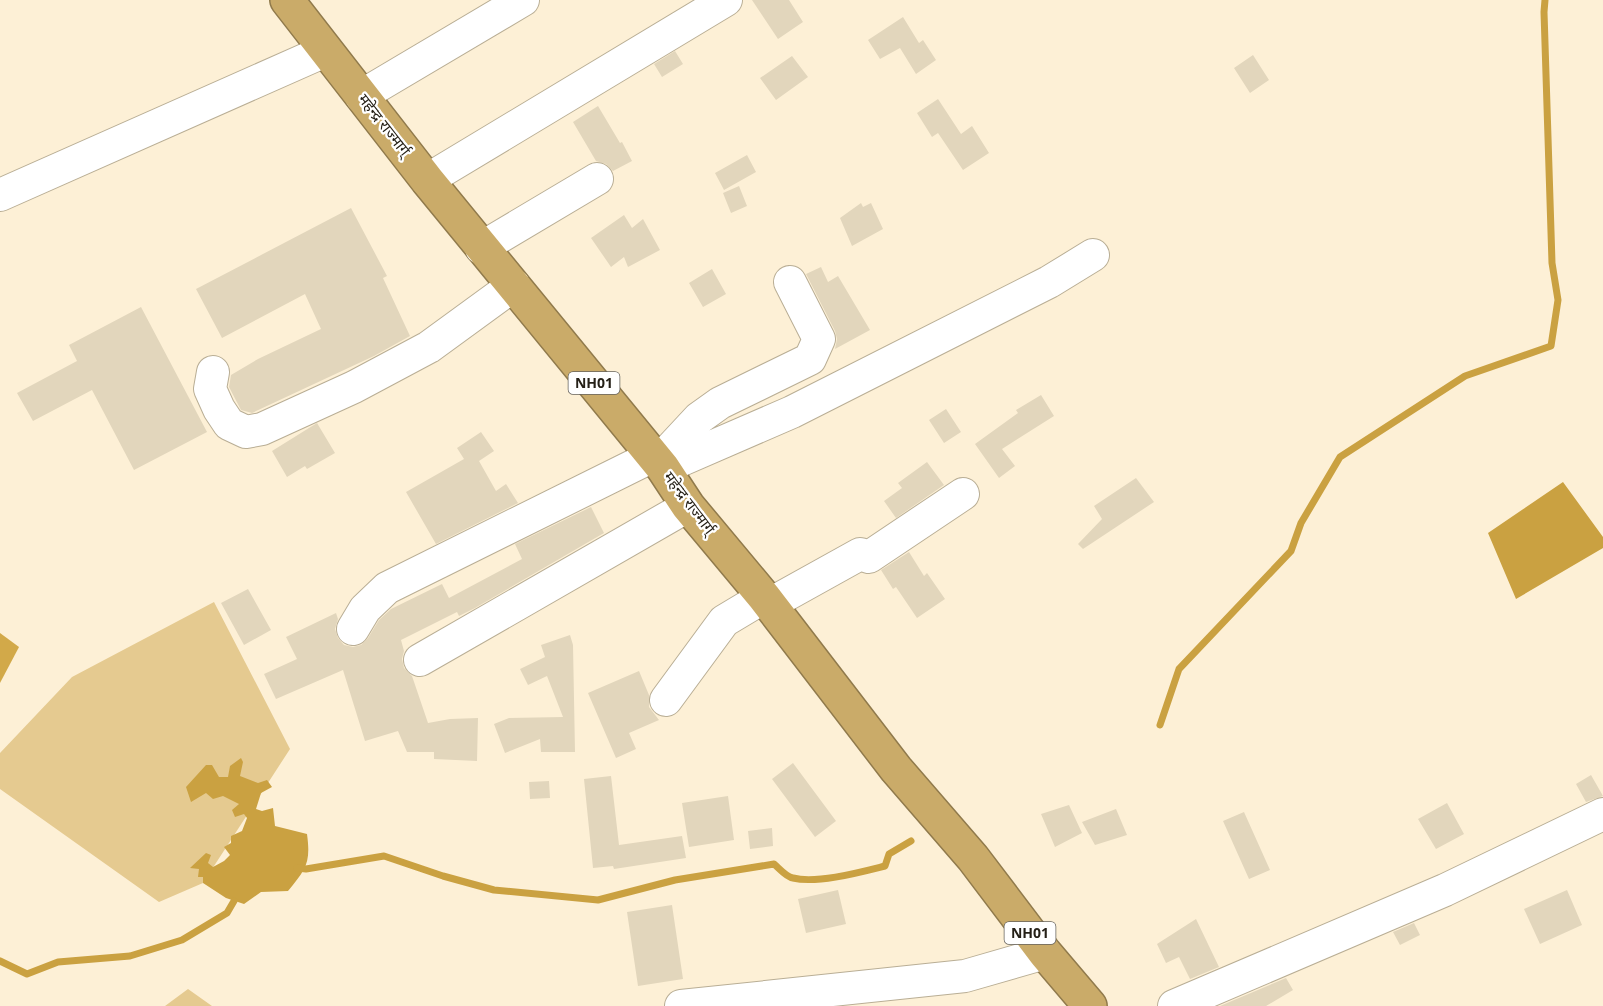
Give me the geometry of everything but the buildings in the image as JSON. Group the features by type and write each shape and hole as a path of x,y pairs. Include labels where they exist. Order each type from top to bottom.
{"highway":[{"name":"महेन्द्र राज्मार्ग्","path":"290,1 325,51 481,248 514,285 658,462 688,506 767,601 896,769 973,858 1045,953 1090,1006"}],"street":[{"path":"361,96 523,0"},
{"path":"427,180 726,0"},
{"path":"0,195 325,51"},
{"path":"481,248 597,179"},
{"path":"353,629 365,609 387,588 658,462 792,412 1049,282 1093,255"},
{"path":"658,462 699,418 720,403 810,359 819,339 790,282"},
{"path":"213,372 210,389 229,424 246,432 262,429 354,387 429,347 514,285"},
{"path":"666,700 724,621 860,555 869,557 963,494"},
{"path":"420,660 688,506"},
{"path":"1174,1006 1445,890 1603,814"},
{"path":"681,1006 965,976 1045,953"}],"shaded area":[{"path":"1563,482 1603,537 1603,548 1516,599 1488,533"},
{"path":"214,602 290,749 203,883 159,902 0,789 0,753 72,677"},
{"path":"0,633 19,647 0,683"},
{"path":"241,758 243,762 240,776 258,783 267,780 272,787 261,793 256,809 262,811 273,808 275,826 307,834 308,852 303,871 288,891 261,892 244,904 226,898 203,883 203,877 198,877 199,869 190,868 206,853 211,855 208,863 213,867 224,861 230,855 224,847 231,843 231,836 242,831 247,818 244,814 235,817 232,810 239,804 223,796 213,799 206,793 191,802 186,787 206,765 212,765 219,777 228,777 230,766"},
{"path":"188,989 212,1006 165,1006"}],"waterway":[{"path":"1160,725 1179,669 1291,551 1301,523 1340,457 1465,376 1551,346 1558,300 1552,263 1545,0"},
{"path":"297,868 306,869 384,856 494,890 598,900 675,880 774,864 793,878 814,880 839,876 885,866 889,854 911,841"},
{"path":"0,961 27,974 58,962 130,956 182,940 227,913 234,901"}]}
